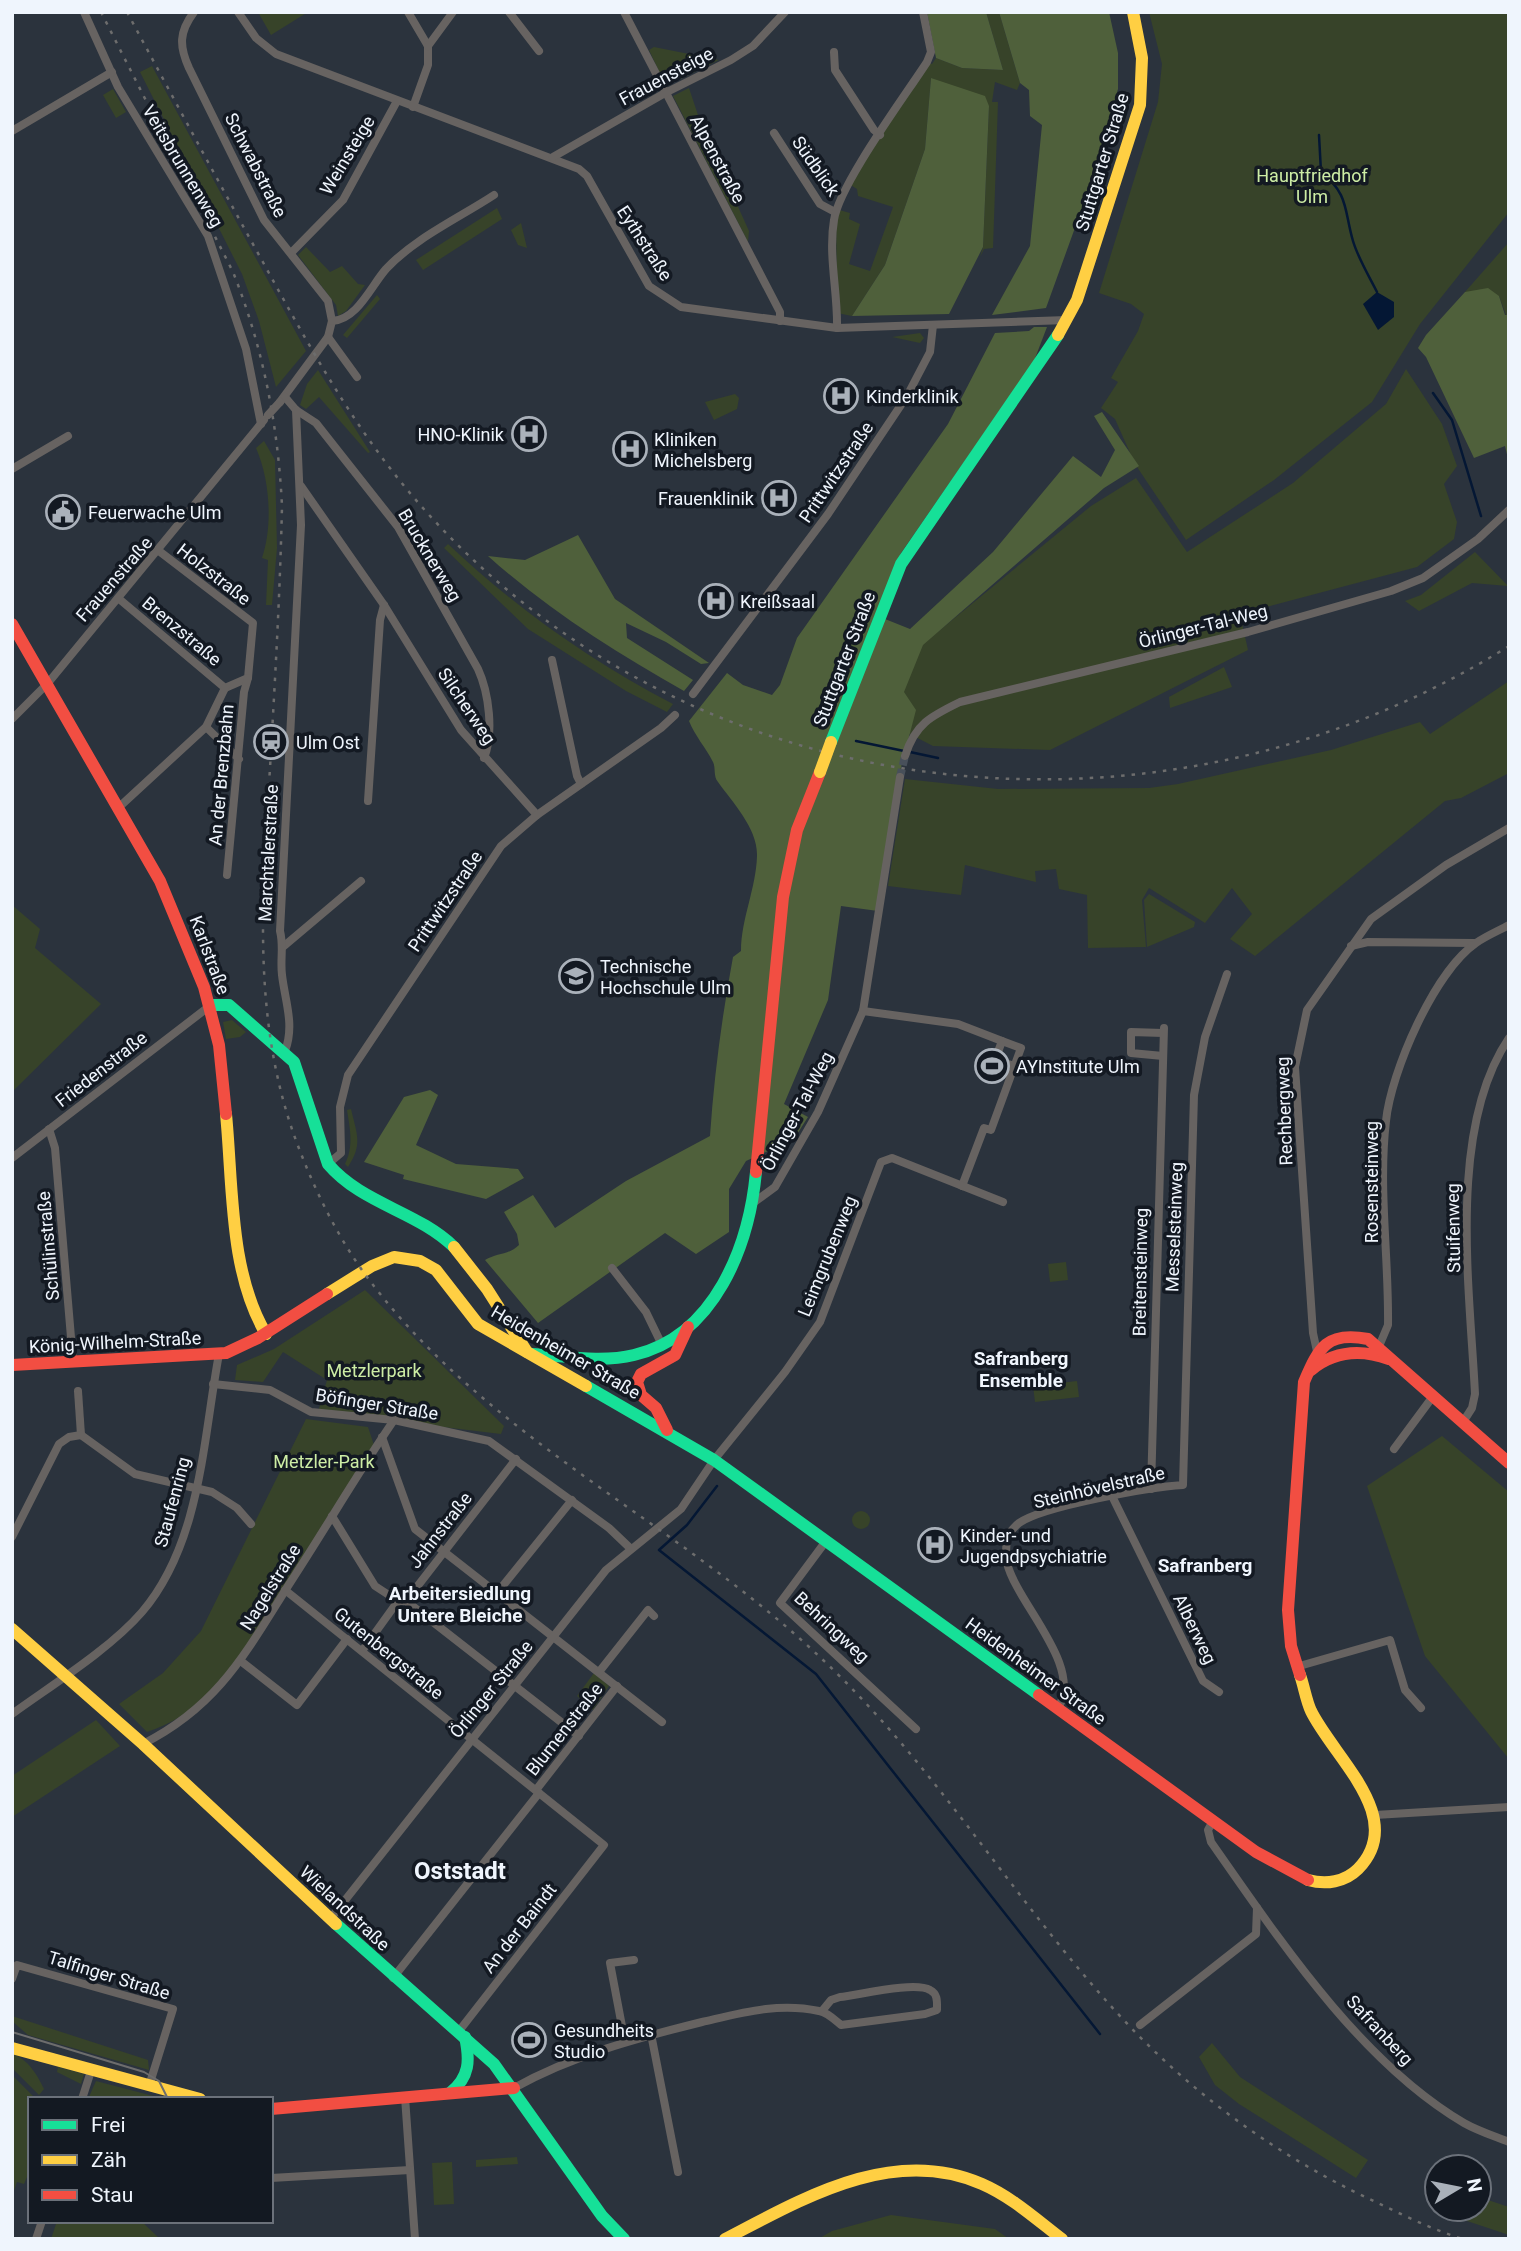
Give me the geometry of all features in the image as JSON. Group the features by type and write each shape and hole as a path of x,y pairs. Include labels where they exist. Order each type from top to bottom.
{"main road":[{"name":"Stuttgarter Straße","path":"528,1353 619,1358 663,1345 688,1326 712,1300 729,1275 745,1238 753,1203 783,897 797,830 901,564 1068,320 1081,290 1140,105 1142,58 1133,12"},
{"name":"Karlstraße","path":"12,624 160,881 211,1006 217,1029 224,1085 242,1280 254,1314 266,1334"},
{"path":"211,1006 229,1005 285,1051 301,1078 328,1164 341,1180 443,1237 464,1261 528,1353"},
{"name":"Heidenheimer Straße","path":"219,1354 245,1346 356,1274 387,1259 402,1257 429,1265 478,1324 715,1460 1290,1874 1311,1882 1328,1883 1350,1875 1368,1860 1376,1839 1376,1815"},
{"path":"667,1431 656,1408 641,1395 637,1382 641,1374 675,1355 688,1326"},
{"path":"1376,1815 1320,1726 1296,1667 1290,1636 1288,1596 1302,1396 1306,1376 1319,1357 1378,1350 1434,1395 1509,1464"},
{"name":"König-Wilhelm-Straße","path":"12,1365 219,1354"},
{"name":"Wielandstraße","path":"12,1629 144,1744 393,1978 463,2030 514,2088 602,2216 624,2239"},
{"path":"450,2093 465,2080 470,2067 463,2030"},
{"path":"12,2048 192,2097"},
{"path":"273,2109 514,2088"},
{"path":"725,2239 825,2190 864,2176 904,2169 946,2172 981,2183 1062,2239"}],"street":[{"name":"Veitsbrunnenweg","path":"84,12 118,87 208,236 243,337 261,424"},
{"name":"Schwabstraße","path":"194,12 182,32 183,54 264,220 328,301 332,321"},
{"name":"Eythstraße","path":"238,12 275,54 553,157 587,176 649,286 664,299 699,312 837,328 1068,320"},
{"path":"408,12 428,46 428,65 413,107"},
{"path":"428,46 453,12"},
{"path":"509,12 539,51"},
{"name":"Alpenstraße","path":"624,12 780,312 780,321"},
{"name":"Frauensteige","path":"553,157 666,93 731,60 753,46 785,12"},
{"path":"837,328 833,241 835,212 931,52 923,12"},
{"path":"834,52 835,70 880,135"},
{"path":"12,131 112,72"},
{"name":"Weinsteige","path":"291,253 343,200 397,101"},
{"name":"Südblick","path":"774,133 821,205 835,212"},
{"path":"332,321 347,317 386,269 406,252 494,195"},
{"name":"Frauenstraße","path":"12,719 48,683 283,399 328,337 332,321"},
{"name":"Prittwitzstraße","path":"694,694 828,514 907,396 930,352 933,325"},
{"path":"328,337 357,377"},
{"name":"Brucknerweg","path":"283,399 316,423 398,527 478,669 484,682 487,712 487,750 484,758"},
{"path":"296,410 301,486"},
{"path":"12,469 68,436"},
{"name":"Silcherweg","path":"301,486 384,605 461,730 537,815"},
{"name":"Marchtalerstraße","path":"285,1051 290,1019 281,972 284,946 280,931 301,486"},
{"name":"Örlinger-Tal-Weg","path":"906,752 913,734 925,719 960,702 1287,621 1413,583 1478,539 1509,510"},
{"name":"Holzstraße","path":"159,551 253,623 248,678"},
{"name":"Brenzstraße","path":"118,598 225,688"},
{"path":"369,801 380,620 384,605"},
{"path":"552,660 581,784"},
{"path":"117,809 206,727 225,688 248,678"},
{"name":"An der Brenzbahn","path":"227,876 244,692 248,678"},
{"name":"Prittwitzstraße","path":"328,1164 341,1153 341,1094 348,1075 501,846 537,815 661,728 675,715"},
{"path":"206,727 239,759"},
{"name":"Örlinger-Tal-Weg","path":"753,1203 775,1187 818,1112 863,1010 901,777"},
{"name":"Rechbergweg","path":"1319,1357 1295,1060 1307,1010 1371,919 1446,866 1509,828"},
{"path":"284,946 361,881"},
{"name":"Rosensteinweg","path":"1378,1350 1388,1325 1385,1170 1388,1109 1414,1027 1454,967 1474,943 1509,925"},
{"path":"1351,946 1368,942 1474,943"},
{"name":"Messelsteinweg","path":"1183,1485 1194,1095 1205,1037 1227,974"},
{"name":"Friedenstraße","path":"12,1158 211,1006"},
{"path":"863,1010 958,1024 1021,1048 991,1130 984,1128 962,1186"},
{"name":"Breitensteinweg","path":"1151,1489 1163,1056 1163,1031 1132,1032 1131,1053 1163,1056"},
{"name":"Stuifenweg","path":"1463,1422 1472,1408 1475,1394 1468,1172 1481,1101 1500,1052 1509,1038"},
{"path":"1002,1041 995,1060 1015,1066"},
{"name":"Schülinstraße","path":"49,1129 55,1148 73,1361"},
{"name":"Leimgrubenweg","path":"715,1460 785,1372 820,1322 881,1162 892,1158 1003,1202"},
{"path":"612,1268 646,1312 663,1345"},
{"name":"Staufenring","path":"12,1714 127,1627 151,1601 181,1539 195,1487 219,1354"},
{"name":"Böfinger Straße","path":"213,1384 270,1390 311,1412 324,1415 394,1420 489,1441 572,1500 630,1548"},
{"path":"78,1391 81,1435"},
{"path":"1394,1449 1434,1395"},
{"name":"Nagelstraße","path":"144,1744 171,1730 206,1702 242,1662 394,1420"},
{"path":"12,1537 59,1444 69,1437 81,1435 135,1474 212,1492 237,1508 251,1524"},
{"path":"382,1437 415,1529 662,1722"},
{"name":"Jahnstraße","path":"362,1651 516,1458"},
{"name":"Örlinger Straße","path":"331,1919 606,1570 630,1548 677,1513 715,1460"},
{"name":"Steinhövelstraße","path":"1058,1708 1065,1697 1065,1682 1044,1631 1007,1563 1008,1535 1018,1523 1041,1514 1112,1496 1183,1485"},
{"name":"Alberweg","path":"1112,1496 1203,1681 1219,1692"},
{"path":"497,1593 572,1500"},
{"path":"332,1516 375,1586 402,1601 579,1736"},
{"name":"Behringweg","path":"826,1541 780,1603 916,1729"},
{"name":"Gutenbergstraße","path":"285,1590 604,1845"},
{"path":"599,1672 648,1610 654,1616"},
{"path":"242,1662 297,1705 347,1639"},
{"path":"1296,1667 1390,1640 1405,1690 1421,1708"},
{"name":"Blumenstraße","path":"393,1978 617,1686"},
{"path":"1376,1815 1509,1807"},
{"name":"Safranberg","path":"1213,1821 1208,1829 1211,1842 1285,1947 1352,2025 1406,2081 1465,2124 1509,2142"},
{"name":"An der Baindt","path":"463,2030 604,1845"},
{"path":"1140,2025 1256,1934 1257,1908"},
{"path":"625,2042 610,1963 634,1959"},
{"name":"Talfinger Straße","path":"12,1979 17,1965 173,2009 149,2086"},
{"path":"514,2088 565,2064 625,2042 752,2010 779,2007 822,2011 841,2025 926,2014 937,2010 937,2003 936,1994 928,1988 914,1987 840,1997 831,2000 822,2011"},
{"path":"651,2034 678,2172"},
{"path":"83,2097 91,2071"},
{"path":"405,2097 415,2239"},
{"path":"273,2178 410,2170"}],"green space":[{"path":"258,12 308,12 271,35"},
{"path":"927,12 986,12 1003,70 962,68 936,58"},
{"path":"986,12 999,12 1020,83 1017,90 995,82 992,102 998,102 993,248 984,249 980,257 983,247 989,106 931,78 925,149 885,265 852,316 837,313 836,209 850,213 849,219 860,224 849,264 870,271 893,207 858,196 857,189 849,184 927,62 932,64 936,58 962,68 1003,70"},
{"path":"999,12 1109,12 1118,53 1118,89 1089,189 1046,308 992,315 1030,246 1042,125 1030,116 1029,90 1020,83"},
{"name":"Hauptfriedhof Ulm","path":"1149,12 1509,12 1509,212 1420,324 1372,402 1274,480 1186,540 1135,464 1115,419 1101,408 1118,382 1111,378 1138,331 1144,314 1131,304 1099,293 1158,102 1162,64"},
{"path":"654,47 719,60 666,86 649,50"},
{"path":"152,66 306,351 276,387 259,321 242,274 140,72"},
{"path":"931,78 985,96 989,106 983,247 949,314 852,316 885,265 925,149"},
{"path":"689,88 702,127 749,231 748,242 673,96"},
{"path":"113,89 126,112 116,118 103,95"},
{"path":"497,208 502,219 423,270 416,260"},
{"path":"521,223 527,248 518,245 511,230"},
{"path":"1509,242 1509,315 1506,315 1499,296 1465,292"},
{"path":"306,247 330,272 342,266 358,284 365,285 346,311 338,316 336,305 298,255"},
{"path":"1488,288 1499,296 1505,315 1509,315 1509,463 1505,446 1474,458 1426,357 1418,348 1426,335 1465,292"},
{"path":"377,295 380,299 347,338 343,335"},
{"path":"1034,327 1047,327 1034,361 901,553 880,617 910,629 993,552 1073,456 1101,477 1115,450 1094,416 1102,412 1139,466 1104,488 923,645 904,692 916,710 898,779 878,911 841,906 828,1000 784,1104 808,1117 794,1139 746,1161 729,1189 729,1232 696,1254 665,1233 538,1323 485,1260 511,1251 519,1245 517,1234 504,1212 533,1195 555,1228 626,1181 710,1136 729,979 733,957 741,951 757,856 749,826 716,780 713,762 689,721 727,673 743,685 772,695 780,685 797,638 948,424 995,333 1029,331"},
{"path":"920,333 924,338 920,343 892,337"},
{"path":"1406,369 1442,424 1457,466 1444,484 1457,522 1454,539 1417,567 1240,614 1248,650 1050,750 933,746 888,723 918,648 1091,506 1136,478 1187,552 1293,483 1386,404"},
{"path":"318,370 370,452 368,453 319,397 306,409 300,405 307,384"},
{"path":"735,394 739,398 737,409 714,420 705,402"},
{"path":"264,441 275,460 277,548 272,605 266,605 268,560 262,558 269,517 267,488 256,448"},
{"path":"578,535 615,599 709,663 701,664 666,642 626,623 627,638 693,680 684,691 583,629 534,594 488,556 525,560"},
{"path":"448,544 500,590 555,632 612,670 673,704 667,712 626,691 528,629 444,548"},
{"path":"1475,552 1508,586 1472,583 1419,611 1405,601 1421,595"},
{"path":"1224,667 1232,687 1170,708 1169,697"},
{"path":"1509,681 1509,773 1461,798 1445,801 1255,956 1230,939 1252,914 1232,888 1205,923 1149,888 1142,900 1146,947 1088,948 1087,895 1059,889 1056,869 1035,871 1036,882 965,865 961,895 888,886 905,779 998,789 1149,788 1178,784 1331,750 1420,722 1430,734"},
{"path":"1149,894 1195,922 1194,927 1147,947 1144,900"},
{"path":"12,905 40,929 35,948 101,1004 12,1092"},
{"path":"232,1020 246,1032 240,1037 226,1039 223,1022"},
{"path":"430,1090 438,1095 416,1145 456,1164 518,1169 524,1178 486,1199 403,1179 404,1175 364,1162 404,1097"},
{"path":"351,1109 357,1145 348,1167 345,1164 350,1151 347,1110"},
{"path":"1066,1262 1068,1280 1050,1282 1048,1264"},
{"name":"Metzlerpark","path":"365,1290 504,1426 501,1434 318,1412 327,1380 283,1352 263,1382 235,1380 237,1365 274,1349"},
{"path":"1077,1381 1079,1397 1035,1402 1033,1386"},
{"name":"Metzler-Park","path":"306,1419 368,1427 375,1448 236,1666 197,1705 147,1732 119,1704 163,1673 201,1631"},
{"path":"1442,1436 1509,1492 1509,1759 1425,1656 1367,1486"},
{"path":"861,1511 867,1514 870,1520 867,1526 861,1529 855,1526 852,1520 855,1514"},
{"path":"594,1673 609,1686 593,1710 577,1696"},
{"path":"96,1720 120,1746 12,1817 12,1776"},
{"path":"12,2016 148,2060 149,2070 28,2035 12,2021"},
{"path":"1212,2043 1240,2077 1368,2160 1356,2178 1239,2104 1215,2085 1199,2057"},
{"path":"12,2054 28,2064 36,2074 44,2089 39,2095 12,2068"},
{"path":"58,2067 84,2074 81,2084 57,2072"},
{"path":"12,2075 34,2097 28,2097 28,2175 24,2184 17,2182 12,2196"},
{"path":"96,2081 157,2097 89,2097"},
{"path":"517,2157 518,2164 476,2167 476,2160"},
{"path":"452,2162 454,2204 434,2205 432,2163"},
{"path":"1493,2202 1509,2207 1509,2235 1473,2223 1493,2223"},
{"path":"891,2215 995,2229 1009,2239 818,2239 832,2231"},
{"path":"143,2223 160,2239 51,2239 56,2224"}],"water":[{"path":"1377,292 1394,302 1394,317 1378,330 1363,304"}],"waterway":[{"path":"1319,135 1321,172 1341,195 1355,247 1377,292"},
{"path":"1433,393 1452,420 1481,516"},
{"path":"856,741 904,751"},
{"path":"910,752 938,758"},
{"path":"717,1486 687,1525 659,1550 816,1674 1100,2034"}],"tunnel":[{"path":"900,777 905,756"}],"tram line":[{"path":"12,2032 144,2072 159,2081 167,2097"}],"railway":[{"path":"101,12 233,272 253,329 273,416 282,506 264,865 267,1010 284,1104 307,1169 343,1241 377,1290 425,1344 478,1394 593,1483 712,1568 769,1612 823,1660 907,1750 1097,1990 1138,2035 1188,2082 1242,2124 1299,2161 1359,2194 1436,2230 1463,2239"},
{"path":"127,12 311,348 373,446 397,477 422,507 533,611 659,690 796,744 939,773 1086,778 1233,759 1375,714 1509,646"}],"traffic: fast":[{"path":"831,742 901,564 1058,335"},
{"path":"211,1005 229,1005 294,1062 328,1164 342,1178 357,1189 423,1224 454,1247"},
{"path":"532,1354 583,1358 634,1355 662,1345 686,1329 706,1308 723,1284 736,1257 752,1200 756,1172"},
{"path":"586,1386 714,1460 1039,1695"},
{"path":"336,1924 494,2064 602,2216 624,2239"},
{"path":"450,2093 457,2087 467,2068 465,2037"}],"traffic: slow":[{"path":"1058,335 1077,300 1140,105 1142,58 1133,12"},
{"path":"820,772 831,742"},
{"path":"226,1114 239,1256 254,1310 266,1334"},
{"path":"454,1247 487,1289 527,1352"},
{"path":"327,1294 372,1266 394,1257 420,1261 436,1270 478,1324 586,1386"},
{"path":"12,1629 143,1744 336,1924"},
{"path":"1300,1675 1311,1711 1362,1788 1371,1809 1375,1829 1371,1849 1353,1873 1335,1881 1308,1880"},
{"path":"12,2048 193,2097"},
{"path":"725,2239 818,2193 882,2173 915,2170 949,2173 993,2189 1062,2239"}],"traffic: jam":[{"path":"12,624 160,881 204,987 219,1045 226,1114"},
{"path":"756,1172 783,897 797,830 820,772"},
{"path":"12,1365 226,1353 258,1338 327,1294"},
{"path":"667,1430 656,1408 641,1395 637,1382 641,1374 675,1355 688,1327"},
{"path":"1300,1675 1291,1646 1288,1610 1304,1382 1326,1344 1343,1337 1368,1339 1509,1463"},
{"path":"1311,1370 1329,1359 1348,1354 1368,1354 1389,1359"},
{"path":"1039,1695 1256,1852 1308,1880"},
{"path":"273,2109 514,2088"}],"place":[{"name":"Kinderklinik","path":"841,396"},
{"name":"HNO-Klinik","path":"529,434"},
{"name":"Kliniken Michelsberg","path":"630,449"},
{"name":"Frauenklinik","path":"779,498"},
{"name":"Feuerwache Ulm","path":"63,512"},
{"name":"Kreißsaal","path":"716,601"},
{"name":"Ulm Ost","path":"271,742"},
{"name":"Technische Hochschule Ulm","path":"576,976"},
{"name":"AYInstitute Ulm","path":"992,1066"},
{"name":"Kinder- und Jugendpsychiatrie","path":"935,1545"},
{"name":"Gesundheits Studio","path":"529,2040"}],"district":[{"name":"Safranberg Ensemble","path":"1021,1369"},
{"name":"Safranberg","path":"1205,1565"},
{"name":"Arbeitersiedlung Untere Bleiche","path":"460,1604"},
{"name":"Oststadt","path":"460,1871"}]}
